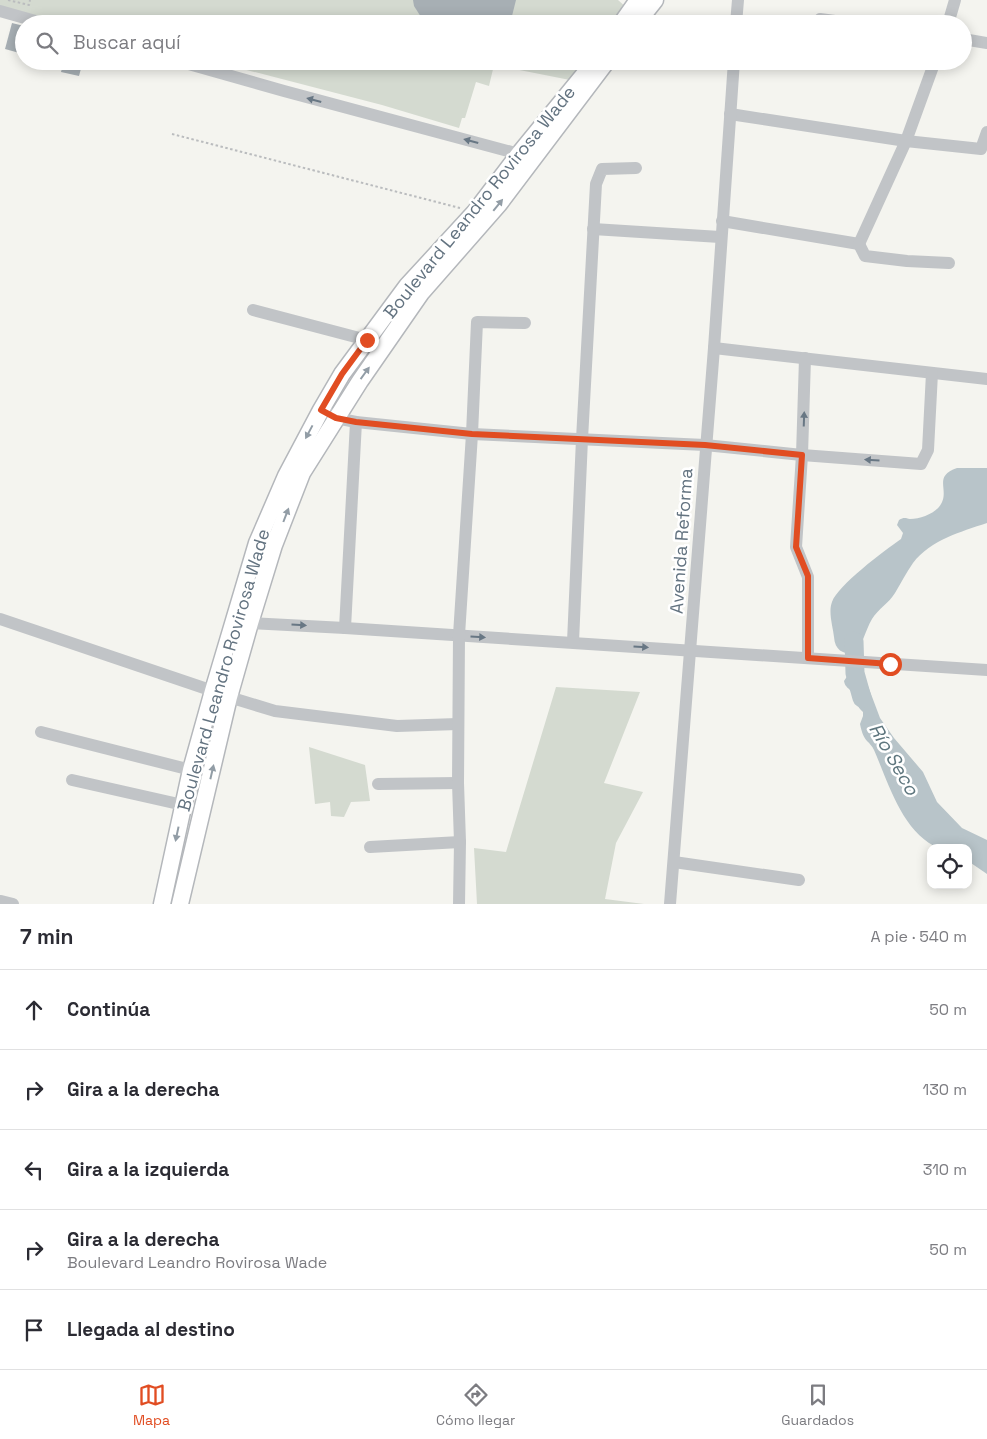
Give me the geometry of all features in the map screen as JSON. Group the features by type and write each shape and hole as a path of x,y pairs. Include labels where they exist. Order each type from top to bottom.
{"main road":[{"path":"627,15 638,0"},
{"path":"643,15 655,0"},
{"name":"Boulevard Leandro Rovirosa Wade","path":"171,903 183,805 213,690 243,621 302,473 414,290 518,154 592,70"},
{"name":"Boulevard Leandro Rovirosa Wade","path":"171,903 229,698 257,543 286,476 342,374 367,340 499,204 593,70"}],"street":[{"path":"737,15 738,0"},
{"path":"951,15 955,0"},
{"path":"0,11 15,15"},
{"path":"972,40 987,43"},
{"path":"210,70 518,154"},
{"name":"Avenida Reforma","path":"670,904 714,348 720,237 733,70"},
{"path":"859,244 906,141 932,70"},
{"path":"730,114 906,141 981,149 987,132"},
{"path":"573,642 596,184 602,170 636,168"},
{"path":"722,221 859,244"},
{"path":"593,229 720,237"},
{"path":"859,244 865,256 949,263"},
{"path":"253,310 367,340"},
{"path":"459,904 459,636 477,322 526,323"},
{"path":"714,348 987,379"},
{"path":"805,358 802,455 796,547 808,576 808,658"},
{"path":"321,410 336,418 356,422 472,434 705,445 921,464 928,450 932,374"},
{"path":"345,628 356,422"},
{"path":"0,619 213,690 229,698 275,711 397,726 458,724"},
{"path":"243,621 987,670"},
{"path":"41,732 191,770"},
{"path":"72,780 183,805"},
{"path":"378,784 458,783"},
{"path":"370,847 460,842"},
{"path":"674,862 799,880"}],"path":[{"path":"8,0 28,5 30,0"},
{"path":"172,134 475,212"}],"shaded area":[{"path":"0,0 618,0 627,8 622,15 34,15 0,6"},
{"path":"247,70 493,70 489,86 476,82 465,118 462,118 459,128 382,105"},
{"path":"519,70 578,70 570,80"},
{"path":"556,687 640,692 604,783 643,792 616,843 605,899 644,904 477,904 474,848 506,852"},
{"path":"309,747 365,765 370,801 351,802 344,817 331,816 330,802 315,804"}],"water":[{"path":"957,468 987,468 987,523 947,538 928,548 910,567 893,597 872,619 855,654 840,650 836,645 831,615 832,602 836,595 862,569 901,539 903,533 897,525 899,520 922,517 939,507 944,495 943,480 949,472"},
{"path":"861,674 865,678 880,718 894,738 923,772 937,802 962,828 987,840 987,874 972,864 972,844 931,844 913,828 904,816 890,790 874,750 862,733 860,724 863,712 852,692 846,687 844,681 848,675"}],"building":[{"path":"413,0 516,0 512,15 420,15 414,6"},
{"path":"12,23 15,24 15,52 5,49"},
{"path":"62,70 81,70 79,76 61,72"}],"waterway":[{"name":"Río Seco","path":"854,641 855,673 862,698"}],"route":[{"path":"367,340 342,374 321,410 336,418 356,422 472,434 705,445 802,455 796,547 808,576 808,658 890,664"}]}
